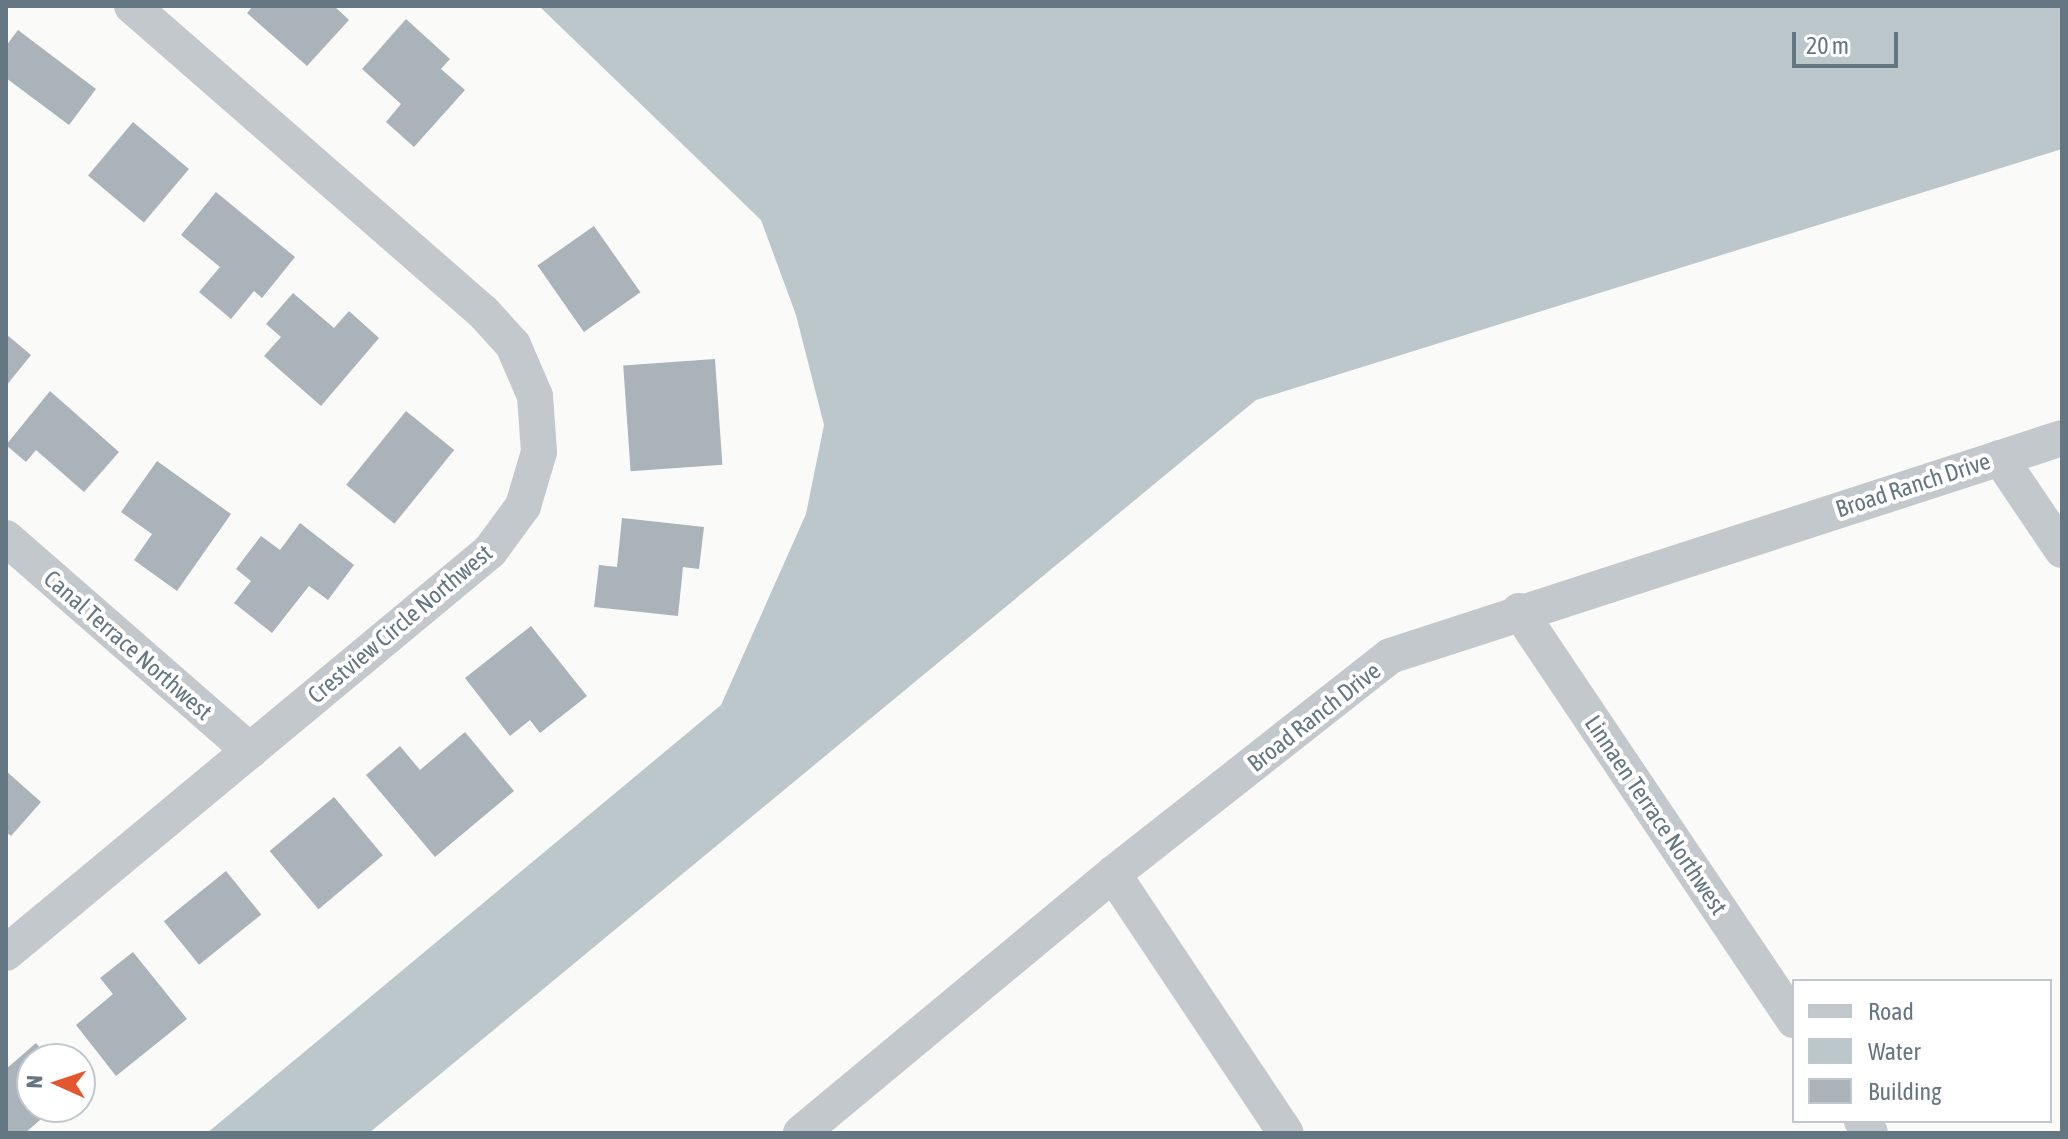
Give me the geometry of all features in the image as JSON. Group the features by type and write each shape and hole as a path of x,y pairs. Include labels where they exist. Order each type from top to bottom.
{"street":[{"name":"Crestview Circle Northwest","path":"6,953 490,551 523,506 539,452 535,396 513,345 484,313 132,6"},
{"name":"Broad Ranch Drive","path":"801,1133 1113,874 1390,656 1519,611 2062,438"},
{"path":"2000,458 2062,550"},
{"name":"Canal Terrace Northwest","path":"6,538 250,751"},
{"name":"Linnaen Terrace Northwest","path":"1519,611 1792,1017"},
{"path":"1113,874 1286,1133"}],"water":[{"path":"539,6 2062,6 2062,149 1256,400 369,1133 207,1133 721,705 806,514 824,425 796,315 761,220"}],"building":[{"path":"253,6 334,6 349,20 307,66 247,13"},
{"path":"406,19 450,59 441,69 465,90 414,147 386,122 401,104 362,69"},
{"path":"18,30 96,89 69,125 6,78 6,46"},
{"path":"133,122 189,169 144,223 88,176"},
{"path":"216,192 295,257 262,298 254,291 231,319 199,292 220,267 181,235"},
{"path":"594,226 640,292 584,332 537,266"},
{"path":"293,293 334,328 349,311 379,338 321,406 264,356 281,337 266,324"},
{"path":"6,334 31,355 6,386"},
{"path":"715,359 722,465 631,471 623,365"},
{"path":"50,391 119,452 84,492 36,450 26,462 6,445"},
{"path":"406,411 454,450 394,524 346,485"},
{"path":"157,461 231,514 177,591 134,560 152,534 121,512"},
{"path":"622,518 704,527 699,569 683,567 678,616 594,607 599,565 617,567"},
{"path":"300,523 354,565 328,600 309,586 272,633 234,603 251,581 236,569 261,536 280,550"},
{"path":"531,626 587,696 540,733 530,720 510,736 465,678"},
{"path":"465,732 514,791 435,857 366,775 400,746 420,770"},
{"path":"6,771 41,802 11,836 6,832"},
{"path":"334,797 383,855 319,909 270,851"},
{"path":"226,871 261,915 199,965 164,921"},
{"path":"133,952 187,1019 116,1076 96,1050 96,1043 90,1043 76,1025 113,994 100,978"},
{"path":"16,1060 16,1123 37,1123 25,1133 6,1133 6,1069"}]}
